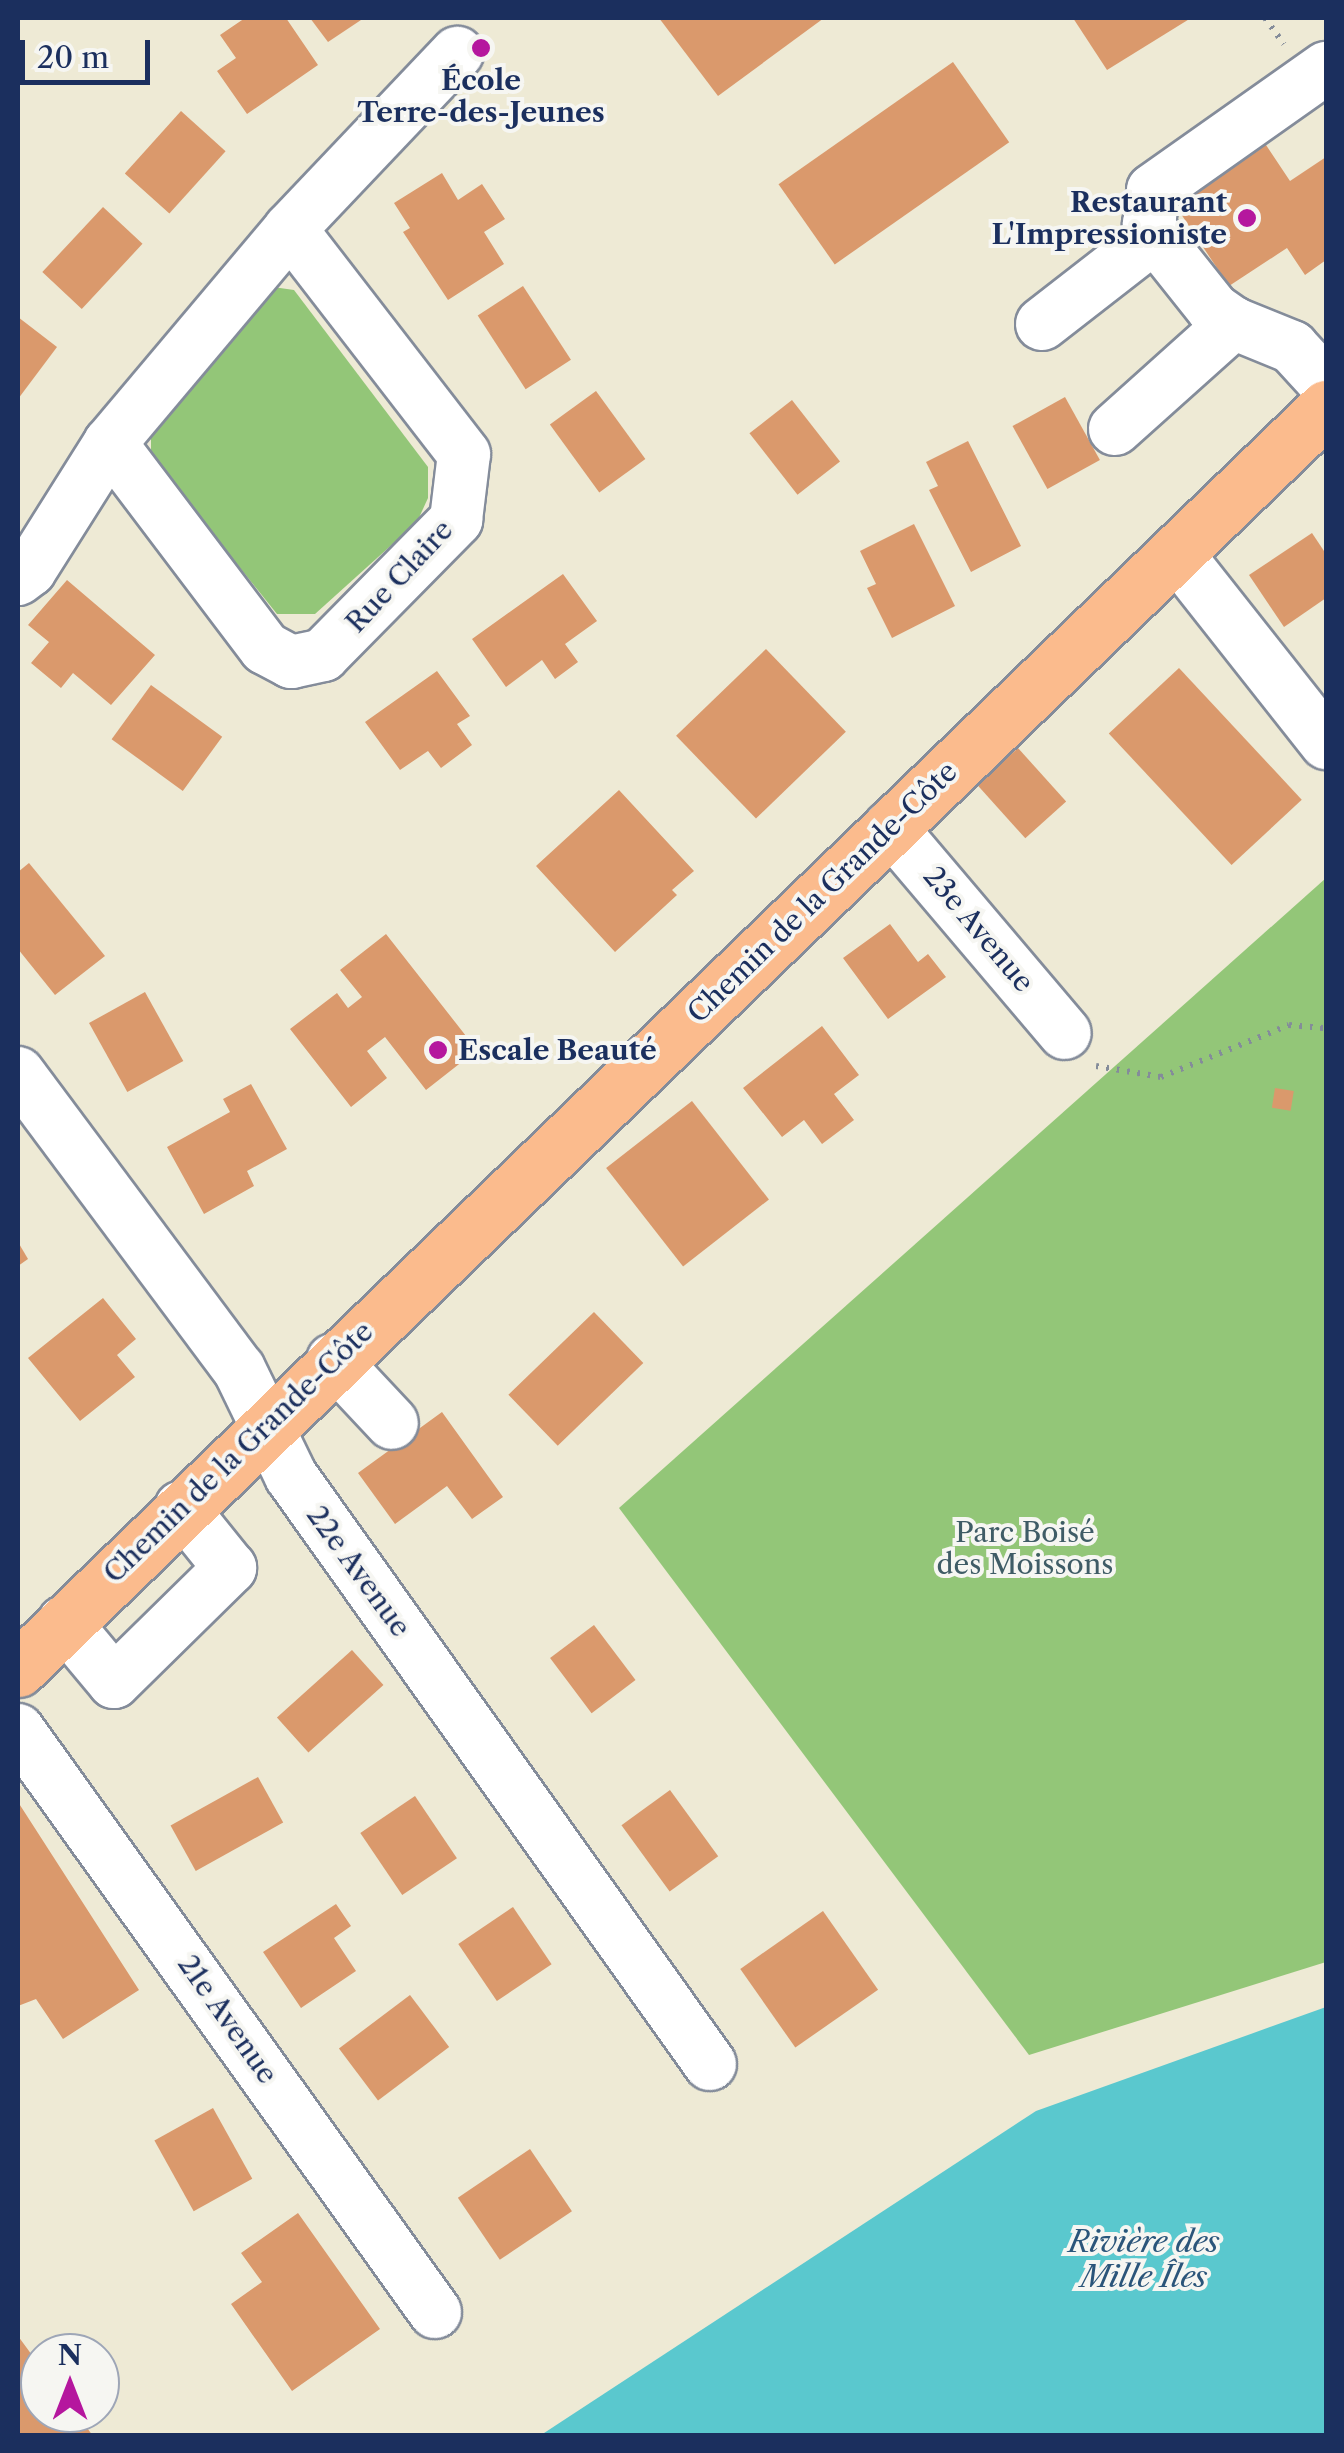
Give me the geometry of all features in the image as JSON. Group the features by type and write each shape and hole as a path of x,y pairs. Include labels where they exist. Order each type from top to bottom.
{"main road":[{"name":"Chemin de la Grande-Côte","path":"18,1669 333,1360 1326,408"}],"street":[{"path":"18,578 30,570 110,443 290,230 457,53"},
{"path":"1309,62 1153,190 1149,225 1212,310 1292,346 1326,384"},
{"name":"Rue Claire","path":"110,443 265,648 291,662 324,655 456,520 464,454 290,230"},
{"path":"1042,324 1155,236"},
{"path":"1115,429 1234,323"},
{"path":"1177,554 1326,743"},
{"name":"23e Avenue","path":"890,827 1073,1044"},
{"name":"22e Avenue","path":"18,1073 238,1368 291,1476 710,2064"},
{"path":"333,1360 392,1423"},
{"path":"64,1622 114,1682 230,1568 181,1507"},
{"name":"21e Avenue","path":"18,1730 435,2312"}],"path":[{"path":"1265,18 1309,62"},
{"path":"1073,1044 1097,1066 1162,1077 1289,1025 1326,1028"}],"green space":[{"path":"266,286 294,290 428,467 428,498 417,522 315,614 277,614 151,457 151,423"},
{"name":"Parc Boisé des Moissons","path":"1326,878 1326,1962 1029,2055 619,1508"}],"water":[{"name":"Rivière des Mille Îles","path":"1326,2007 1326,2435 541,2435 1036,2111"}],"building":[{"path":"245,18 286,18 318,65 247,114 217,71 236,58 220,35"},
{"path":"310,18 364,18 328,42"},
{"path":"659,18 824,18 718,96"},
{"path":"1073,18 1191,18 1107,70"},
{"path":"953,62 1009,142 835,264 779,184"},
{"path":"181,111 226,151 169,214 125,173"},
{"path":"1254,127 1290,181 1326,157 1326,260 1305,275 1287,248 1229,286 1163,187"},
{"path":"442,173 458,200 482,184 505,219 484,232 504,264 448,300 403,232 410,228 394,203"},
{"path":"103,207 142,244 82,309 42,272"},
{"path":"523,286 571,360 526,389 478,315"},
{"path":"18,317 57,347 18,399"},
{"path":"596,391 645,459 599,492 550,425"},
{"path":"1065,397 1100,460 1047,489 1013,426"},
{"path":"792,400 840,461 797,495 749,433"},
{"path":"968,441 1021,546 971,572 929,490 938,486 926,462"},
{"path":"914,524 955,606 892,638 867,588 876,584 860,551"},
{"path":"1312,533 1326,554 1326,598 1284,627 1249,575"},
{"path":"563,574 597,621 565,644 578,662 555,679 542,660 506,687 472,639"},
{"path":"67,580 155,655 111,705 73,673 61,688 31,663 49,642 28,625"},
{"path":"766,649 846,732 756,819 676,736"},
{"path":"1179,668 1302,800 1232,865 1109,733"},
{"path":"437,671 470,716 457,724 472,745 441,768 428,751 400,770 365,722"},
{"path":"151,685 222,737 183,791 112,739"},
{"path":"1018,748 1066,802 1025,838 977,785"},
{"path":"619,790 694,871 672,890 677,895 615,952 536,866"},
{"path":"29,863 105,956 55,995 18,949 18,872"},
{"path":"890,924 918,962 928,954 946,977 888,1019 843,958"},
{"path":"386,934 477,1050 426,1090 385,1037 367,1051 387,1078 351,1107 290,1029 337,993 348,1008 362,997 340,970"},
{"path":"145,992 183,1061 127,1092 89,1023"},
{"path":"822,1026 859,1075 834,1094 854,1120 822,1144 804,1120 782,1137 743,1088"},
{"path":"251,1084 287,1149 247,1171 254,1186 204,1214 167,1147 230,1112 223,1099"},
{"path":"1275,1088 1294,1091 1291,1111 1272,1108"},
{"path":"692,1101 769,1200 683,1267 606,1168"},
{"path":"18,1242 28,1259 18,1266"},
{"path":"103,1298 136,1339 117,1355 135,1377 80,1421 28,1358"},
{"path":"594,1312 643,1363 558,1446 508,1395"},
{"path":"442,1412 503,1497 472,1519 447,1486 395,1524 358,1473"},
{"path":"594,1625 636,1680 592,1713 550,1658"},
{"path":"352,1650 383,1685 308,1753 277,1718"},
{"path":"258,1777 283,1822 196,1871 171,1825"},
{"path":"670,1790 718,1856 670,1892 621,1825"},
{"path":"415,1796 457,1858 402,1895 360,1833"},
{"path":"18,1802 139,1990 63,2039 36,1999 18,2006"},
{"path":"336,1904 351,1926 334,1938 356,1971 301,2008 263,1952"},
{"path":"513,1907 552,1964 497,2001 458,1944"},
{"path":"823,1911 878,1990 795,2048 740,1969"},
{"path":"410,1995 449,2047 378,2100 339,2049"},
{"path":"213,2108 252,2179 194,2211 154,2140"},
{"path":"530,2149 572,2211 500,2260 458,2198"},
{"path":"298,2213 380,2329 292,2391 231,2304 262,2282 241,2253"},
{"path":"18,2336 20,2433 93,2436 18,2436"}],"place":[{"name":"École Terre-des-Jeunes","path":"481,48"},
{"name":"Restaurant L'Impressioniste","path":"1247,218"},
{"name":"Escale Beauté","path":"438,1050"}]}
